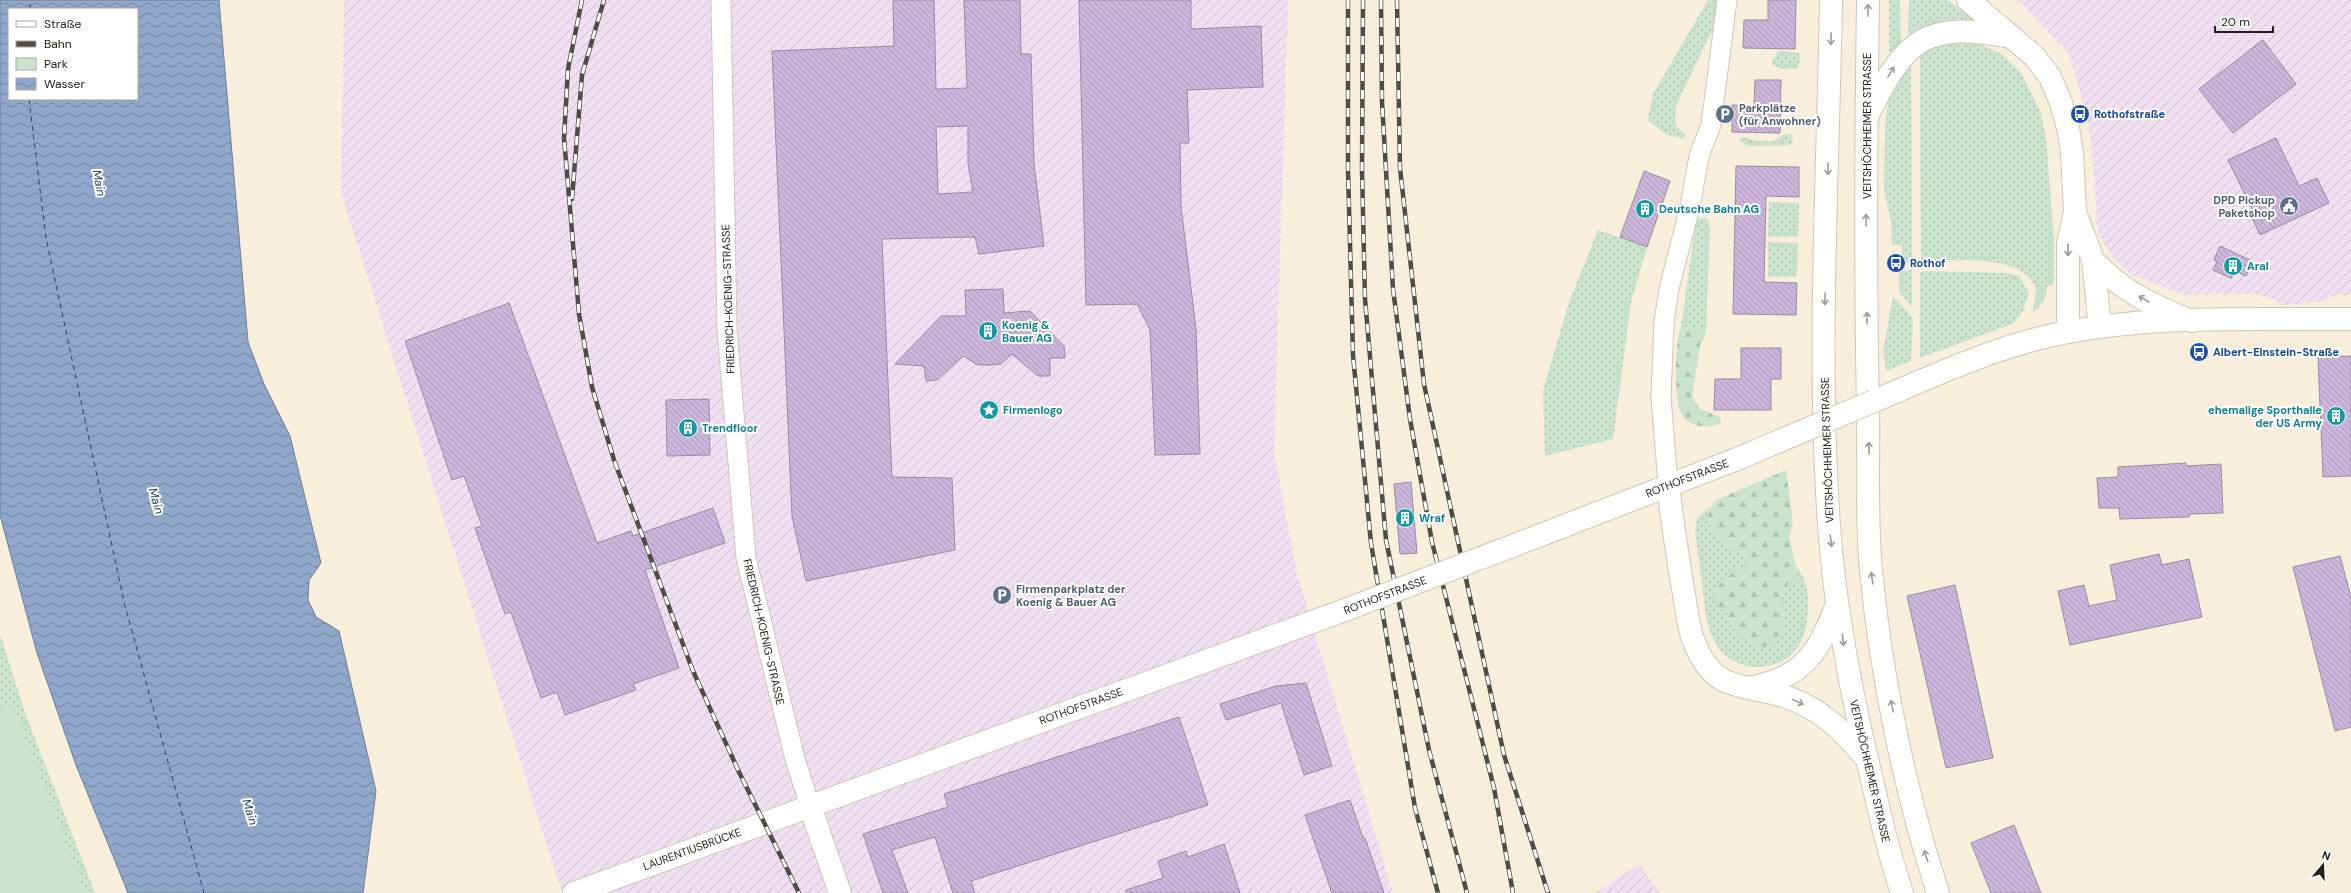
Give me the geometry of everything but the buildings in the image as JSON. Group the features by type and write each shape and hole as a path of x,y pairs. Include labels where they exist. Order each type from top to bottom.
{"main road":[{"name":"VEITSHÖCHHEIMER STRASSE","path":"1832,0 1825,311 1825,409 1830,528 1846,663 1866,758 1892,862 1902,893"},
{"name":"VEITSHÖCHHEIMER STRASSE","path":"1868,0 1866,120 1867,350 1871,569 1882,654 1899,744 1923,848 1938,893"},
{"path":"1968,0 2034,56 2046,72 2061,103 2068,128 2072,152 2075,212 2068,244 2068,332 2100,327 2192,321 2351,319"},
{"path":"1866,120 1895,66 1913,46 1933,36 1948,32 1967,30 2014,38"},
{"path":"2075,212 2093,260 2100,327"},
{"path":"2093,260 2106,274 2145,300 2192,321"},
{"name":"ROTHOFSTRASSE","path":"810,806 1345,610 1546,533 1668,484 1737,459 1954,367 2019,344 2068,332"},
{"path":"1668,484 1674,532 1693,641 1701,658 1709,669 1722,679 1748,688 1777,694 1818,712 1834,723 1866,758"},
{"path":"1748,688 1768,684 1784,678 1799,669 1811,658 1828,628 1838,601"},
{"name":"LAURENTIUSBRÜCKE","path":"575,893 810,806"},
{"path":"810,806 840,893"}],"street":[{"name":"FRIEDRICH-KOENIG-STRASSE","path":"721,0 727,330 746,558 795,759 810,806"},
{"path":"1668,484 1661,397 1664,322 1669,289 1690,207 1699,156 1711,125 1711,110 1724,37 1727,0"}],"shaded area":[{"path":"344,0 1288,0 1274,451 1297,574 1393,893 562,893 341,192"},
{"path":"2018,0 2351,0 2351,295 2335,295 2325,301 2282,305 2270,298 2254,294 2185,295 2132,275 2113,257 2098,235 2091,138 2077,79 2067,51"},
{"path":"1639,864 1660,893 1594,893 1606,886"}],"green space":[{"path":"1708,0 1723,0 1719,22 1708,38 1676,106 1675,121 1677,127 1686,135 1684,138 1679,138 1660,130 1648,120 1653,94"},
{"path":"1889,0 1900,0 1901,45 1894,53 1889,51"},
{"path":"1909,0 1948,0 1976,21 1910,38 1908,32"},
{"path":"1957,41 1980,44 2003,55 2021,73 2041,113 2046,138 2054,239 2054,285 2047,286 2044,301 2040,307 2033,312 2036,292 2035,287 2028,276 2016,268 1984,261 1966,260 1921,263 1920,55 1932,48"},
{"path":"1779,51 1799,53 1800,60 1797,69 1781,69 1773,65 1772,60"},
{"path":"1911,61 1912,262 1902,263 1902,245 1892,245 1891,221 1884,191 1885,129 1888,101 1893,86"},
{"path":"1784,134 1792,135 1793,143 1790,145 1748,146 1739,140 1742,137 1757,141 1774,141"},
{"path":"1769,202 1799,203 1798,237 1768,237"},
{"path":"1706,218 1709,221 1710,229 1706,328 1681,327 1696,223 1698,219"},
{"path":"1598,230 1647,247 1631,302 1613,439 1545,456 1543,391 1569,302"},
{"path":"1768,242 1798,243 1797,277 1768,277"},
{"path":"1912,270 1912,306 1899,292 1899,271"},
{"path":"1920,272 2005,273 2019,276 2029,293 2023,311 2014,323 1920,358"},
{"path":"1893,296 1913,318 1911,361 1886,371 1883,351"},
{"path":"1681,327 1706,328 1705,337 1700,345 1692,398 1700,409 1720,417 1721,423 1716,425 1705,427 1690,423 1682,415 1679,408 1676,385 1676,358"},
{"path":"1786,470 1793,522 1789,537 1796,567 1794,579 1787,585 1781,597 1784,631 1763,648 1750,644 1736,632 1727,614 1716,602 1716,594 1721,583 1729,575 1747,565 1747,555 1732,549 1724,543 1714,531 1707,517 1714,501"},
{"path":"1710,507 1707,517 1711,527 1719,539 1731,548 1747,555 1747,565 1725,579 1718,588 1716,595 1716,602 1727,614 1736,632 1784,615 1779,605 1785,586 1794,579 1796,567 1804,579 1807,587 1808,601 1807,618 1802,640 1791,654 1781,661 1759,667 1747,666 1726,656 1718,647 1713,638 1707,622 1695,530 1697,518"},
{"path":"0,634 25,713 95,893 0,893"},
{"path":"0,709 14,709 85,893 0,893"}],"water":[{"name":"Main","path":"0,0 219,0 248,342 264,384 290,436 321,563 309,580 308,600 316,617 339,631 376,791 363,893 128,893 76,765 37,653 0,515"}],"ferry route":[{"path":"30,0 30,8"},
{"path":"29,100 46,238 124,602 204,893"}],"railway":[{"path":"582,0 568,69 564,138 579,314 592,387 614,460 693,671 739,772 799,893"},
{"path":"572,199 582,75 604,0"},
{"path":"1348,0 1348,170 1353,355 1371,543 1415,808 1438,893"},
{"path":"1363,0 1362,169 1365,299 1386,540 1429,750 1467,893"},
{"path":"1381,0 1382,102 1393,289 1410,419 1432,542 1494,788 1513,893"},
{"path":"1397,0 1400,168 1424,384 1504,755 1548,893"}],"place":[{"name":"Parkplätze (für Anwohner)","path":"1725,114"},
{"name":"Rothofstraße","path":"2080,114"},
{"name":"DPD Pickup Paketshop","path":"2289,206"},
{"name":"Deutsche Bahn AG","path":"1645,209"},
{"name":"Rothof","path":"1896,263"},
{"name":"Aral","path":"2233,266"},
{"name":"Koenig & Bauer AG","path":"988,331"},
{"name":"Albert-Einstein-Straße","path":"2199,352"},
{"name":"Firmenlogo","path":"989,410"},
{"name":"ehemalige Sporthalle der US Army","path":"2336,416"},
{"name":"Trendfloor","path":"688,428"},
{"name":"Wraf","path":"1405,518"},
{"name":"Firmenparkplatz der Koenig & Bauer AG","path":"1002,595"}]}
